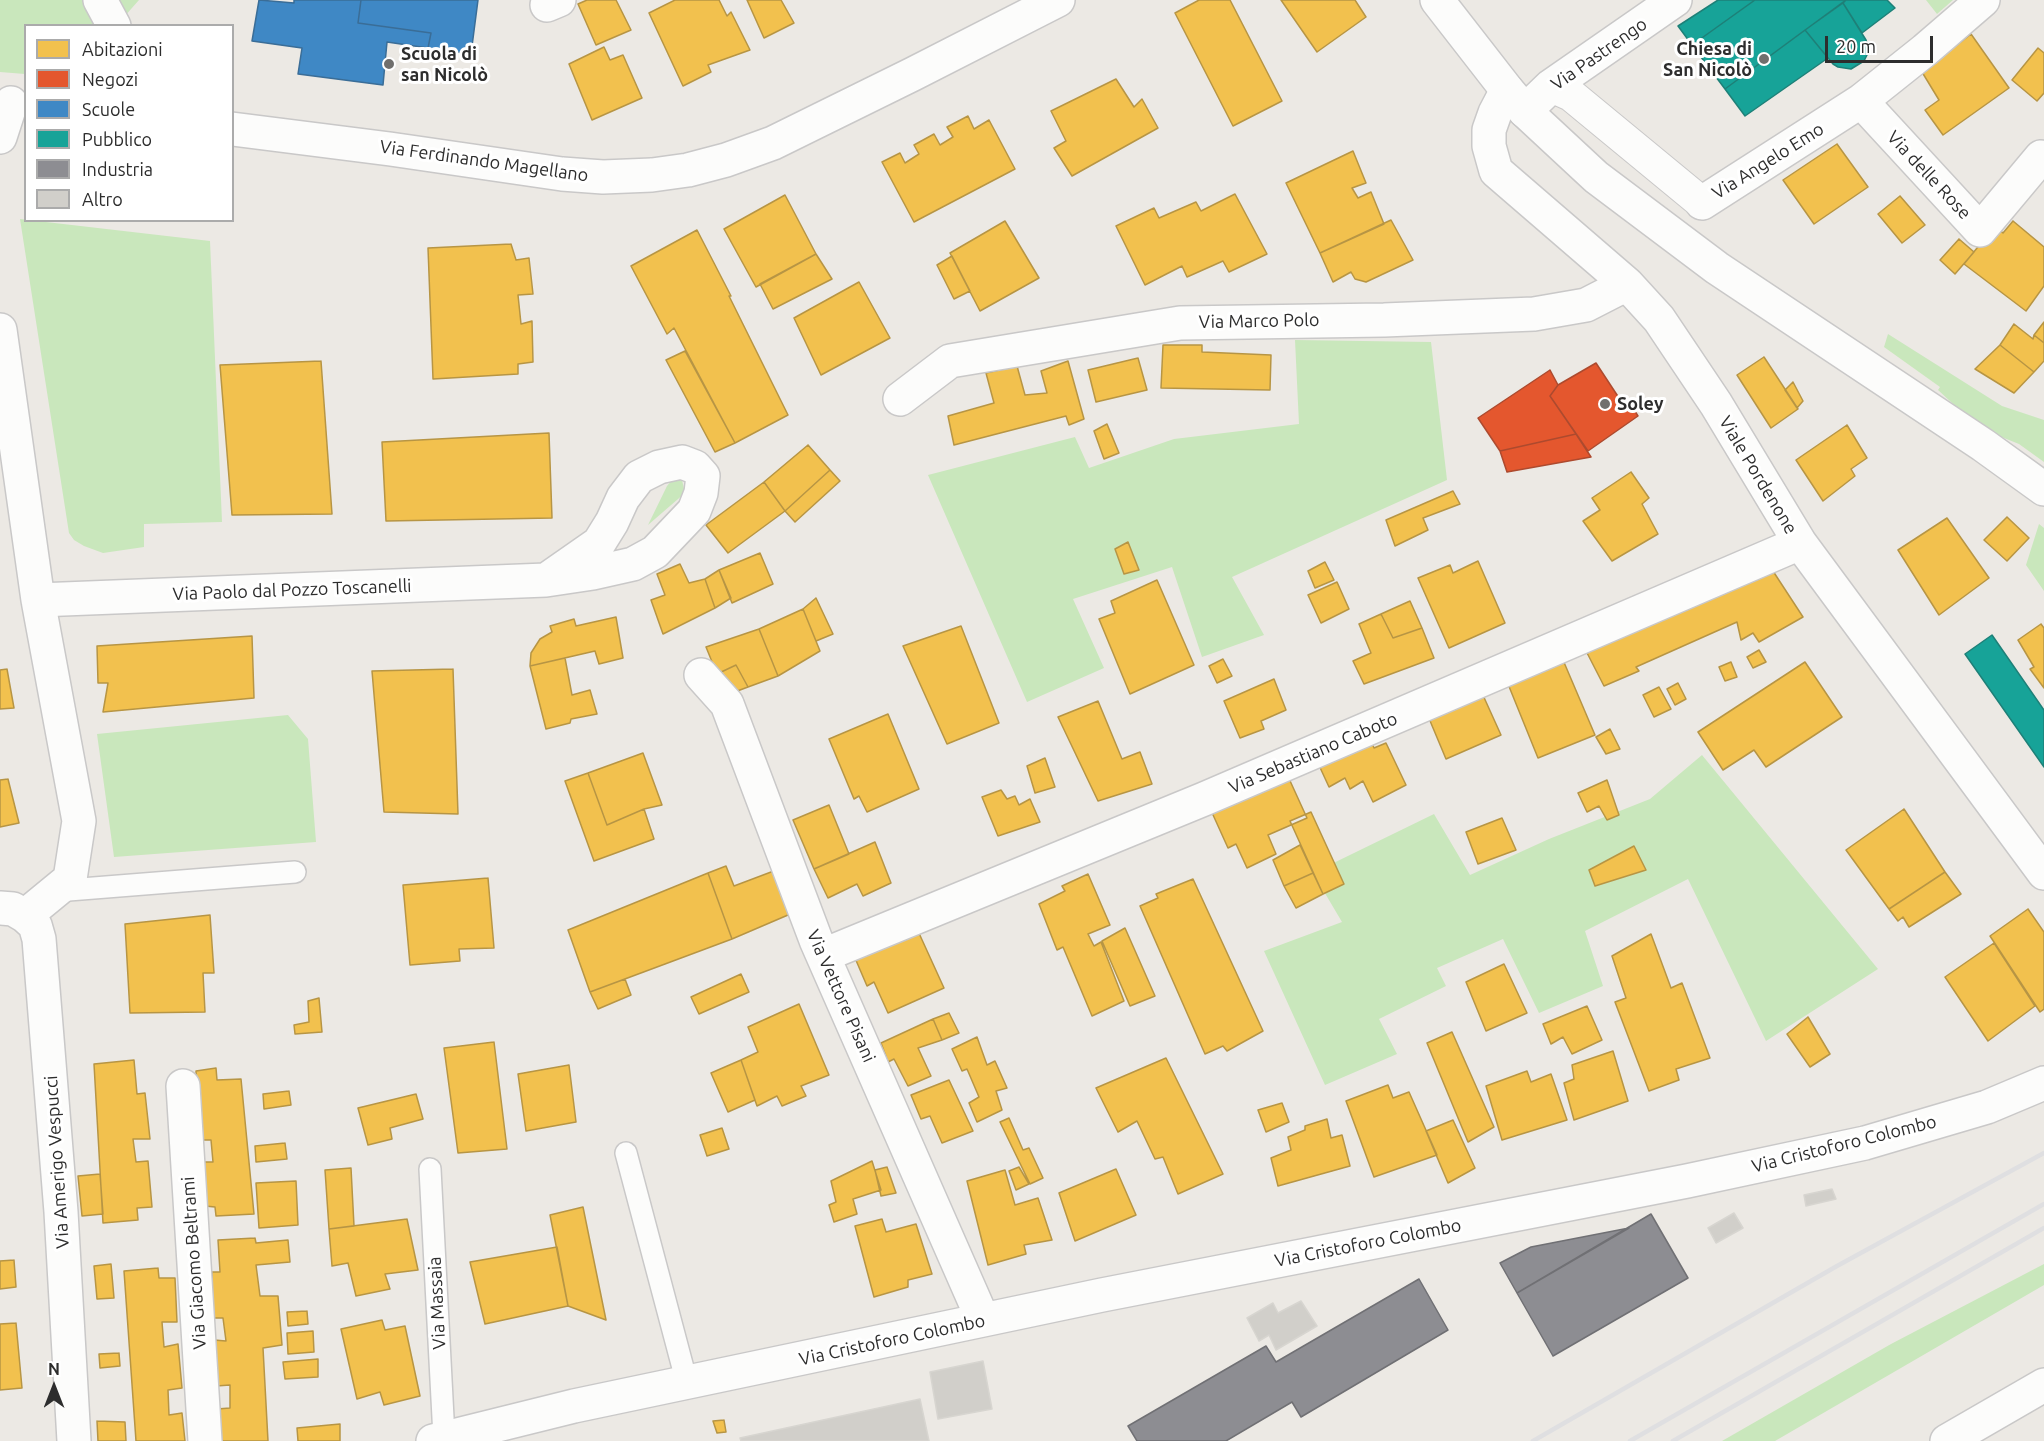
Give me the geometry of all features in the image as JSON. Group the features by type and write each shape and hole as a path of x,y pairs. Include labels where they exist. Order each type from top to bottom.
{"street":[{"path":"100,0 113,24"},
{"name":"Via Ferdinando Magellano","path":"234,129 390,148 562,174 603,177 652,175 688,170 726,160 773,142 1058,0"},
{"path":"1437,0 1516,101 1596,177 1663,229 1771,305 1983,445 2044,489"},
{"name":"Via Pastrengo","path":"1516,101 1551,86 1675,0"},
{"name":"Via Angelo Emo","path":"1551,86 1571,95 1702,203 1861,101 1983,0"},
{"name":"Viale Pordenone","path":"1516,101 1495,113 1489,130 1489,146 1496,171 1627,284 1659,319 1716,404 1800,543 2044,873"},
{"name":"Via delle Rose","path":"1861,101 1980,230 2041,158 2044,160"},
{"path":"0,137 12,103"},
{"name":"Via Marco Polo","path":"900,399 950,362 1180,322 1383,320 1534,314 1586,305 1627,284"},
{"path":"0,330 38,600 79,821 70,879 56,891 13,912"},
{"name":"Via Paolo dal Pozzo Toscanelli","path":"38,600 546,580 593,573 633,564 655,552 694,511 704,476 696,467 682,462 659,467 639,477 623,498 599,543 546,580"},
{"name":"Via Sebastiano Caboto","path":"824,955 1204,799 1800,543"},
{"name":"Via Vettore Pisani","path":"700,675 727,704 803,909 983,1320"},
{"name":"Via Amerigo Vespucci","path":"13,912 35,925 39,939 62,1212 74,1441"},
{"name":"Via Cristoforo Colombo","path":"439,1439 574,1406 1102,1294 1687,1182 1854,1145 1987,1107 2044,1083"},
{"name":"Via Giacomo Beltrami","path":"183,1086 205,1441"},
{"path":"1947,1441 2044,1385"}],"lane":[{"path":"56,891 295,872"},
{"path":"626,1153 687,1383"},
{"name":"Via Massaia","path":"430,1169 439,1439"}],"green space":[{"path":"0,0 90,0 103,24 24,24 24,74 0,72"},
{"path":"115,0 139,0 124,17"},
{"path":"1926,0 1953,0 1937,14"},
{"path":"20,219 24,219 24,222 46,222 210,241 222,522 144,524 144,547 103,553 84,546 74,540 69,533"},
{"path":"1888,334 2002,406 2044,420 2044,462 2019,444 1979,428 1938,390 1940,387 1884,347"},
{"path":"1295,340 1431,342 1447,480 1232,577 1264,635 1202,657 1172,567 1073,599 1104,668 1027,702 928,475 1075,437 1089,468 1174,439 1299,424"},
{"path":"672,480 682,480 685,493 648,525 667,486"},
{"path":"2039,524 2044,528 2044,591 2026,565"},
{"path":"288,715 308,739 316,842 114,857 97,734"},
{"path":"1702,755 1878,969 1766,1041 1688,879 1585,931 1603,986 1539,1013 1503,939 1437,968 1446,986 1379,1019 1397,1054 1325,1085 1264,951 1342,922 1313,873 1434,814 1470,875 1549,839 1650,799"},
{"path":"2044,1264 2044,1285 1775,1441 1722,1441 1891,1344"}],"building: Abitazioni":[{"path":"587,0 616,0 631,30 596,45 578,4"},
{"path":"675,0 719,0 727,16 731,12 750,50 708,65 711,72 683,86 649,13"},
{"path":"747,0 781,0 794,23 764,38"},
{"path":"1199,0 1230,0 1282,101 1233,126 1175,13"},
{"path":"1281,0 1355,0 1366,17 1317,52"},
{"path":"1971,34 2009,88 1943,135 1925,110 1939,100 1922,72"},
{"path":"604,47 610,60 623,55 642,98 592,120 569,64"},
{"path":"2038,48 2044,53 2044,93 2037,101 2012,80"},
{"path":"1116,79 1134,107 1142,99 1158,128 1072,176 1054,148 1066,141 1051,111"},
{"path":"968,116 974,129 989,120 1015,169 914,222 882,162 900,153 905,163 919,154 914,145 934,134 940,145 953,137 947,127"},
{"path":"1837,144 1868,187 1814,224 1783,180"},
{"path":"1353,151 1366,183 1352,188 1358,198 1371,192 1384,224 1320,253 1286,183"},
{"path":"1235,194 1267,254 1229,272 1223,261 1187,277 1182,266 1145,285 1116,226 1154,208 1159,218 1196,202 1201,211"},
{"path":"785,195 816,254 756,287 724,229"},
{"path":"1900,196 1925,225 1902,243 1878,214"},
{"path":"1391,220 1413,260 1366,282 1355,279 1351,272 1333,282 1320,253"},
{"path":"1005,221 1039,278 980,311 950,253"},
{"path":"2013,221 2044,247 2044,286 2026,311 1964,264 1995,226 2003,233"},
{"path":"697,230 788,415 735,443 674,328 667,334 631,266"},
{"path":"1959,239 1974,252 1955,274 1940,260"},
{"path":"511,244 516,260 529,258 533,294 518,295 521,324 532,321 533,362 518,364 518,374 433,379 428,248"},
{"path":"816,254 832,279 773,309 760,284"},
{"path":"952,256 970,291 954,299 937,265"},
{"path":"859,282 890,338 821,375 794,318"},
{"path":"2044,322 2044,343 2034,335"},
{"path":"2014,324 2033,339 2034,335 2044,343 2044,361 2034,372 2000,345"},
{"path":"1163,345 1202,345 1202,352 1271,355 1270,390 1161,388"},
{"path":"2000,345 2034,372 2014,393 1975,369"},
{"path":"685,351 735,443 715,452 666,360"},
{"path":"1764,357 1798,409 1771,428 1737,375"},
{"path":"1138,358 1147,390 1096,402 1088,370"},
{"path":"321,361 332,514 232,515 220,365"},
{"path":"1068,361 1084,419 1069,425 1066,416 954,445 948,416 994,403 986,373 1017,366 1025,395 1047,393 1041,371"},
{"path":"1793,382 1803,401 1797,408 1785,390"},
{"path":"1107,424 1119,453 1104,459 1094,431"},
{"path":"1847,425 1867,458 1851,469 1855,476 1823,501 1796,460"},
{"path":"549,433 552,518 386,521 382,442"},
{"path":"808,445 830,470 785,511 764,482"},
{"path":"830,470 840,481 795,522 785,511"},
{"path":"1631,472 1649,498 1642,504 1658,534 1612,561 1583,521 1600,510 1592,498"},
{"path":"764,482 785,511 728,553 706,525"},
{"path":"1453,491 1460,504 1423,518 1428,530 1395,546 1386,520"},
{"path":"2007,517 2029,538 2007,561 1984,540"},
{"path":"1947,518 1989,578 1939,615 1898,550"},
{"path":"1128,542 1139,570 1124,574 1115,549"},
{"path":"760,553 773,584 732,603 719,570"},
{"path":"1478,561 1505,623 1449,648 1418,578 1450,565 1453,573"},
{"path":"1325,562 1334,580 1315,588 1308,571"},
{"path":"680,564 689,583 705,579 715,608 663,634 651,600 665,595 657,574"},
{"path":"1771,568 1803,617 1759,642 1753,633 1741,640 1737,622 1636,667 1639,671 1604,686 1584,647"},
{"path":"719,570 731,598 715,608 705,579"},
{"path":"1157,580 1194,665 1130,694 1099,619 1115,613 1111,601"},
{"path":"1337,582 1349,609 1321,623 1308,595"},
{"path":"816,598 833,634 816,641 803,609"},
{"path":"1410,601 1422,628 1393,638 1381,614"},
{"path":"803,609 820,651 778,676 759,629"},
{"path":"1381,614 1393,638 1422,628 1434,658 1364,684 1353,661 1371,653 1359,624"},
{"path":"616,617 623,658 599,664 595,651 530,666 531,653 540,639 552,632 550,626 574,619 576,626"},
{"path":"2041,624 2044,628 2044,688 2030,669 2034,667 2018,640"},
{"path":"961,626 999,723 947,744 903,646"},
{"path":"759,629 778,676 748,687 736,665 717,674 706,647"},
{"path":"252,636 254,698 103,712 108,683 98,683 97,646"},
{"path":"1759,650 1766,662 1753,668 1747,657"},
{"path":"565,658 572,695 590,690 597,714 571,719 570,723 546,729 530,666"},
{"path":"1223,659 1232,676 1217,683 1209,666"},
{"path":"1563,660 1595,735 1538,758 1508,684"},
{"path":"1731,662 1737,677 1725,681 1719,667"},
{"path":"1805,662 1842,717 1766,767 1754,750 1723,770 1698,732"},
{"path":"736,665 748,687 724,696 717,674"},
{"path":"7,669 14,708 0,709 0,670"},
{"path":"453,669 458,814 384,812 372,671"},
{"path":"1274,679 1286,710 1261,721 1264,729 1240,738 1224,701"},
{"path":"1678,683 1686,699 1675,705 1667,689"},
{"path":"1659,687 1671,709 1654,717 1643,695"},
{"path":"1482,693 1501,735 1446,759 1428,716"},
{"path":"1098,701 1122,759 1140,752 1152,784 1098,801 1058,717"},
{"path":"888,714 919,789 867,812 859,796 854,799 829,739"},
{"path":"1610,729 1620,749 1606,754 1596,737"},
{"path":"1371,741 1374,748 1386,743 1406,785 1373,802 1363,781 1350,789 1345,778 1329,787 1317,761"},
{"path":"643,753 662,805 644,809 607,825 588,773"},
{"path":"1045,758 1055,787 1035,793 1027,766"},
{"path":"1286,772 1307,818 1268,835 1276,854 1247,868 1236,844 1228,848 1209,806"},
{"path":"588,773 607,825 644,809 654,839 594,861 565,781"},
{"path":"8,779 19,823 0,827 0,780"},
{"path":"1607,780 1619,815 1607,820 1599,806 1587,812 1578,793"},
{"path":"1001,790 1007,799 1015,796 1019,805 1030,799 1040,822 998,836 982,797"},
{"path":"829,805 849,854 814,869 793,820"},
{"path":"1904,809 1945,872 1889,909 1846,850"},
{"path":"1311,812 1344,884 1323,894 1290,821"},
{"path":"1502,818 1516,850 1478,864 1466,832"},
{"path":"875,842 891,883 863,896 857,884 828,898 814,869"},
{"path":"1300,845 1313,873 1284,886 1273,860"},
{"path":"1634,846 1646,870 1595,886 1589,870"},
{"path":"726,866 734,886 779,869 795,912 732,939 708,873"},
{"path":"1945,872 1961,894 1909,927 1903,917 1898,921 1889,909"},
{"path":"708,873 732,939 590,992 568,930"},
{"path":"1313,873 1323,894 1296,908 1284,886"},
{"path":"1088,874 1110,925 1088,934 1094,946 1101,942 1124,1001 1092,1016 1063,947 1057,950 1039,904 1065,891 1062,886"},
{"path":"488,878 494,948 459,949 460,961 410,965 403,885"},
{"path":"1193,879 1263,1031 1227,1051 1223,1046 1205,1054 1140,906 1158,898 1156,894"},
{"path":"2028,909 2044,932 2044,1009 2040,1012 1990,936"},
{"path":"210,915 214,973 203,973 205,1012 130,1013 125,924"},
{"path":"1125,928 1155,996 1130,1006 1102,941"},
{"path":"918,931 944,988 888,1013 874,982 867,986 855,958"},
{"path":"1651,934 1671,988 1682,983 1710,1058 1676,1069 1679,1080 1649,1091 1615,1002 1626,998 1612,956"},
{"path":"1994,943 2035,1006 1988,1041 1945,977"},
{"path":"1504,964 1527,1013 1486,1031 1466,982"},
{"path":"741,974 749,992 699,1014 691,997"},
{"path":"625,979 631,995 598,1009 590,992"},
{"path":"319,998 322,1032 295,1034 294,1025 309,1022 308,1001"},
{"path":"799,1004 829,1075 801,1086 806,1096 782,1106 777,1096 757,1106 741,1060 758,1052 748,1027"},
{"path":"1587,1006 1602,1040 1572,1054 1563,1037 1551,1044 1543,1024"},
{"path":"949,1013 959,1033 942,1040 933,1019"},
{"path":"1808,1017 1830,1054 1810,1067 1787,1034"},
{"path":"933,1019 942,1040 918,1048 931,1076 908,1086 894,1059 888,1062 881,1043"},
{"path":"1452,1032 1494,1127 1468,1142 1427,1043"},
{"path":"977,1037 987,1065 995,1061 1007,1088 996,1091 1002,1110 977,1122 969,1103 979,1097 967,1069 962,1071 952,1049"},
{"path":"494,1042 507,1149 458,1153 444,1048"},
{"path":"1613,1051 1628,1101 1574,1120 1564,1083 1574,1079 1572,1065"},
{"path":"1166,1058 1223,1174 1178,1194 1163,1157 1155,1159 1137,1121 1118,1132 1096,1088"},
{"path":"134,1060 137,1094 145,1093 150,1139 133,1139 136,1162 148,1161 152,1207 137,1208 138,1220 103,1223 94,1064"},
{"path":"741,1060 755,1100 728,1112 711,1073"},
{"path":"569,1065 576,1122 526,1131 518,1074"},
{"path":"216,1068 217,1080 241,1079 254,1214 216,1216 215,1207 205,1206 201,1162 213,1162 211,1140 199,1140 196,1071"},
{"path":"1527,1071 1531,1082 1551,1074 1567,1120 1502,1140 1486,1086"},
{"path":"949,1080 973,1131 942,1143 930,1116 921,1119 911,1095"},
{"path":"1388,1085 1393,1098 1409,1092 1437,1155 1374,1177 1346,1101"},
{"path":"289,1091 291,1105 264,1109 263,1094"},
{"path":"416,1094 423,1119 390,1128 392,1139 368,1145 358,1108"},
{"path":"1282,1103 1289,1122 1266,1132 1258,1110"},
{"path":"1009,1118 1023,1150 1029,1148 1043,1178 1030,1184 1000,1122"},
{"path":"1327,1119 1331,1138 1342,1135 1350,1166 1278,1186 1271,1158 1291,1150 1288,1137 1305,1130 1305,1126"},
{"path":"1453,1120 1475,1168 1448,1183 1426,1131"},
{"path":"722,1128 729,1149 707,1156 700,1135"},
{"path":"285,1143 287,1159 256,1162 255,1146"},
{"path":"872,1161 881,1190 853,1199 857,1214 834,1222 829,1205 836,1202 831,1181"},
{"path":"887,1167 896,1193 881,1196 875,1170"},
{"path":"1019,1167 1029,1184 1016,1190 1009,1171"},
{"path":"351,1168 354,1226 329,1229 325,1170"},
{"path":"1116,1169 1136,1215 1075,1241 1059,1193"},
{"path":"1005,1170 1015,1205 1038,1198 1052,1240 1024,1245 1026,1254 988,1265 967,1181"},
{"path":"100,1174 103,1214 82,1216 78,1176"},
{"path":"296,1181 298,1225 259,1228 256,1183"},
{"path":"583,1207 606,1320 568,1306 550,1215"},
{"path":"407,1219 418,1270 385,1274 390,1289 356,1296 348,1263 332,1266 329,1229"},
{"path":"882,1219 886,1232 916,1224 932,1274 908,1280 908,1287 874,1297 855,1226"},
{"path":"255,1238 256,1243 288,1240 290,1262 256,1265 260,1296 278,1296 282,1345 263,1348 268,1441 219,1441 217,1409 230,1408 230,1385 216,1386 214,1340 226,1341 223,1318 213,1318 212,1272 220,1272 218,1240"},
{"path":"557,1247 568,1306 485,1324 470,1262"},
{"path":"14,1260 16,1287 0,1289 0,1261"},
{"path":"111,1264 114,1298 97,1299 94,1266"},
{"path":"158,1268 159,1278 175,1278 177,1322 162,1322 164,1347 178,1344 182,1388 168,1390 169,1415 182,1413 185,1441 136,1441 124,1271"},
{"path":"307,1311 308,1324 288,1326 287,1312"},
{"path":"382,1320 385,1330 405,1326 420,1396 384,1405 380,1392 357,1399 341,1329"},
{"path":"16,1323 22,1388 0,1390 0,1324"},
{"path":"313,1331 314,1352 288,1354 287,1333"},
{"path":"119,1353 120,1366 100,1368 99,1354"},
{"path":"318,1359 318,1377 285,1379 283,1362"},
{"path":"724,1420 726,1432 717,1433 713,1421"},
{"path":"97,1421 125,1422 126,1441 98,1441"},
{"path":"340,1424 340,1441 298,1441 297,1428"}],"building: Negozi":[{"path":"1596,363 1621,401 1626,397 1638,416 1588,451 1550,396 1558,385"},
{"path":"1550,370 1558,385 1550,396 1576,434 1500,451 1478,418"},
{"path":"1576,434 1591,457 1507,472 1500,451"}],"building: Scuole":[{"path":"259,0 294,3 294,0 361,0 358,23 431,33 428,48 387,42 383,85 298,74 302,48 252,41"},
{"path":"361,0 478,0 471,54 428,48 431,33 358,23"}],"building: Pubblico":[{"path":"1718,0 1755,0 1692,45 1678,26"},
{"path":"1755,0 1846,0 1725,89 1692,45"},
{"path":"1846,0 1887,0 1895,8 1862,33 1843,3"},
{"path":"1843,3 1868,47 1864,61 1851,69 1833,64 1805,30"},
{"path":"1805,30 1828,58 1745,116 1725,89"},
{"path":"1992,635 2044,710 2044,767 1965,654"}],"building: Industria":[{"path":"1651,1214 1688,1278 1553,1356 1517,1293"},
{"path":"1629,1228 1517,1293 1500,1263 1531,1247"},
{"path":"1419,1279 1448,1330 1301,1417 1292,1402 1226,1441 1137,1441 1128,1426 1266,1346 1276,1362"}],"building: Altro":[{"path":"1832,1189 1836,1199 1806,1206 1804,1195"},
{"path":"1734,1213 1743,1228 1716,1243 1708,1228"},
{"path":"1301,1301 1317,1326 1276,1350 1269,1335 1259,1341 1247,1318 1273,1303 1278,1313"},
{"path":"983,1361 992,1409 938,1419 930,1372"},
{"path":"920,1399 929,1441 741,1441 740,1438"}],"railway":[{"path":"1533,1441 1837,1266 2044,1153"},
{"path":"1630,1441 2044,1204"},
{"path":"1673,1441 2044,1228"}],"place":[{"name":"Chiesa di San Nicolò","path":"1764,59"},
{"name":"Scuola di san Nicolò","path":"389,64"},
{"name":"Soley","path":"1605,404"}]}
